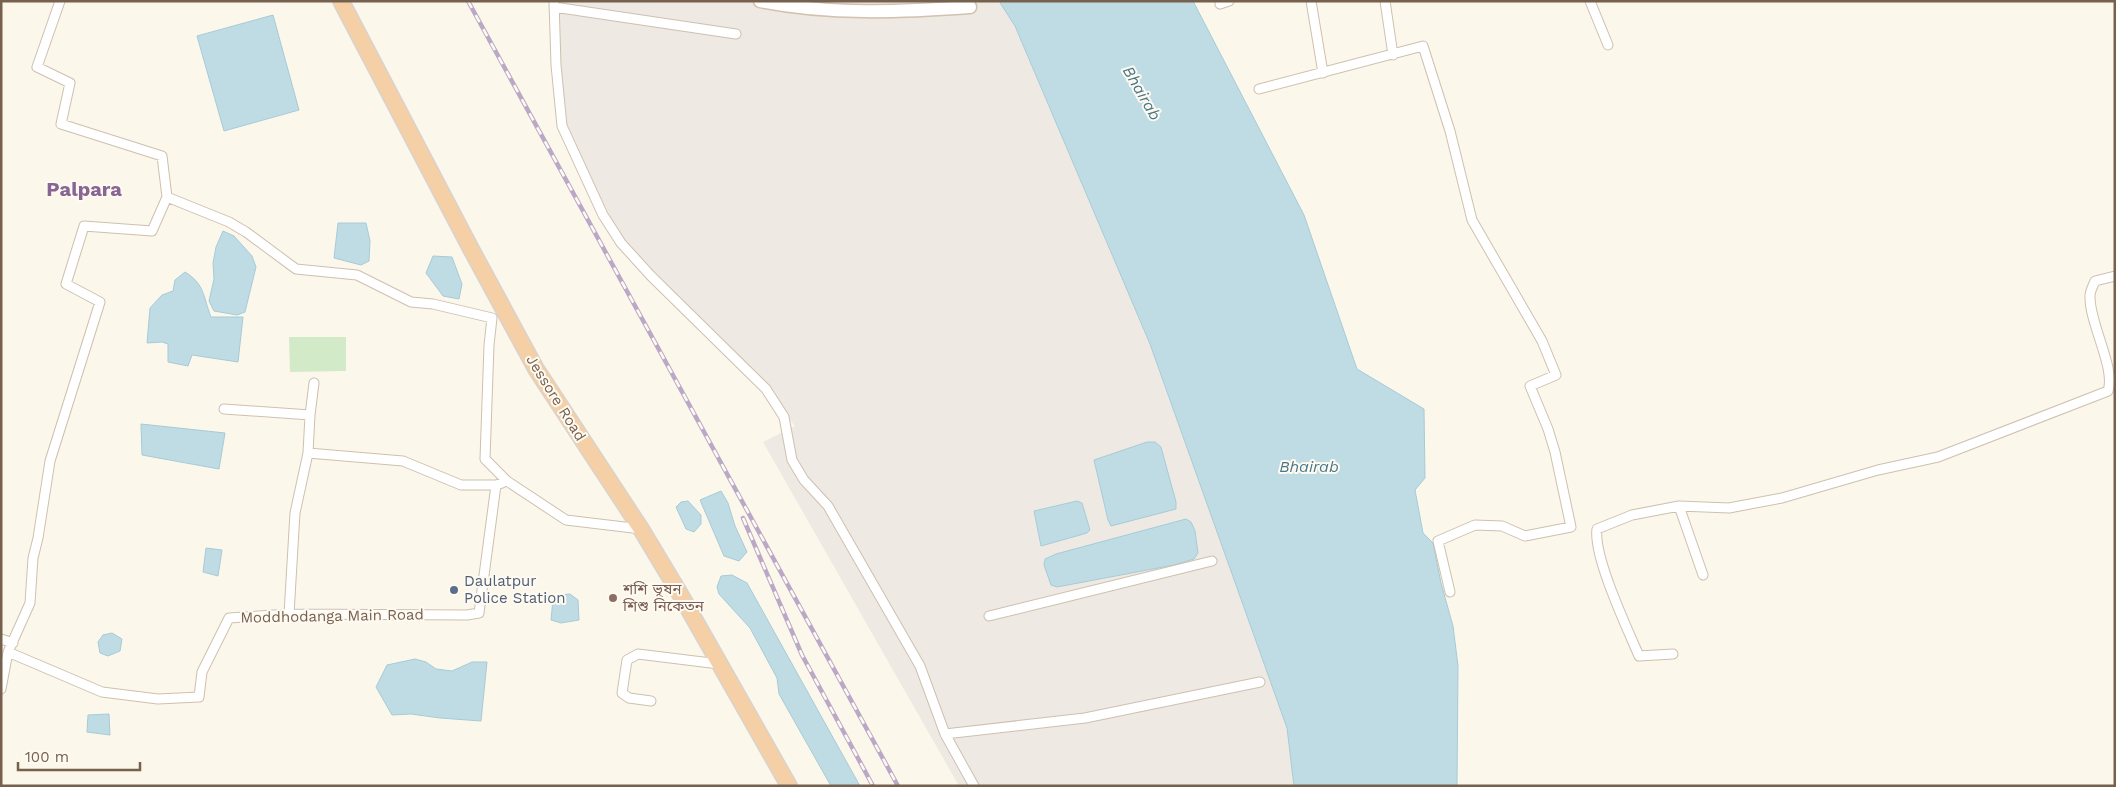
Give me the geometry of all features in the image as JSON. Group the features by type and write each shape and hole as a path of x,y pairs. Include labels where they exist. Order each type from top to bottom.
{"highway":[{"name":"Jessore Road","path":"341,1 470,249 536,369 641,529 789,786"},
{"name":"Jessore Road","path":"350,1 455,205 545,369 647,527 798,786"}],"main road":[{"path":"760,1 784,6 864,12 970,7"}],"street":[{"path":"1,689 8,652 30,603 33,558 50,461 100,302 66,284 84,226 152,231 167,197 162,156 61,124 70,83 37,67 60,1"},
{"path":"1311,1 1324,73"},
{"path":"1385,1 1393,55"},
{"path":"1590,1 1608,45"},
{"path":"736,34 554,4 556,64 562,126 603,215 627,250 766,389 784,417 792,460 804,480 828,506 920,666 945,734 974,786"},
{"path":"1259,89 1423,46 1450,131 1472,220 1534,326 1556,374 1530,386 1556,452 1571,527 1525,536 1502,526 1475,525 1438,541 1450,592"},
{"path":"167,197 229,222 246,232 296,269 357,275 411,302 433,304 492,318 489,345 485,460 507,481 566,520 641,529"},
{"path":"1673,654 1638,656 1610,586 1598,546 1596,531 1607,524 1632,516 1679,506 1729,508 1782,498 1878,470 1938,457 2108,390 2113,379 2104,345 2092,312 2090,296 2095,281 2115,276"},
{"path":"289,614 295,513 308,453 314,382"},
{"path":"224,409 310,415"},
{"path":"308,453 403,461 460,485 496,485 507,481"},
{"name":"Moddhodanga Main Road","path":"8,652 102,692 158,699 199,697 202,672 229,618 289,614 467,615 479,613 496,485"},
{"path":"1679,506 1703,575"},
{"path":"989,616 1212,562"},
{"path":"1,639 13,643"},
{"path":"651,701 629,698 622,693 627,660 638,654 719,664"},
{"path":"945,734 1085,718 1260,682"}],"shaded area":[{"path":"555,1 999,1 1015,26 1150,344 1287,728 1294,786 959,786 763,442 795,426 766,389 651,276 603,215 561,113"}],"green space":[{"path":"289,337 346,337 346,371 290,372"}],"water":[{"name":"Bhairab","path":"999,1 1193,1 1304,215 1357,369 1424,409 1425,478 1415,490 1423,533 1433,543 1441,583 1453,626 1458,666 1457,786 1294,786 1287,728 1150,344 1015,26"},
{"path":"273,15 299,110 224,131 197,36"},
{"path":"338,223 366,223 370,241 369,261 361,265 334,258"},
{"path":"223,231 234,236 252,256 256,267 245,312 237,315 214,311 209,301 214,279 213,263 216,247"},
{"path":"433,256 452,257 462,284 459,299 443,296 426,273"},
{"path":"185,272 200,286 211,317 243,317 238,362 192,355 188,366 168,362 168,344 162,342 147,343 150,308 162,295 173,291 175,280"},
{"path":"141,424 225,433 219,469 142,455"},
{"path":"1147,442 1155,442 1161,447 1176,502 1176,509 1111,526 1094,460"},
{"path":"721,491 728,503 735,526 747,552 739,561 724,556 700,500"},
{"path":"688,501 701,515 701,524 694,532 686,529 676,507 681,502"},
{"path":"1077,501 1082,503 1090,530 1087,533 1041,546 1034,511"},
{"path":"1186,519 1191,522 1195,531 1198,553 1194,559 1174,565 1057,587 1051,585 1044,565 1045,559 1056,554"},
{"path":"206,548 222,550 218,576 203,572"},
{"path":"732,575 747,583 860,786 831,786 779,694 777,678 750,628 719,594 717,587 721,576"},
{"path":"570,594 578,600 579,620 561,623 551,620 553,599 560,595"},
{"path":"112,633 122,639 120,651 108,656 100,653 98,642 103,635"},
{"path":"415,659 426,662 436,669 452,671 472,662 487,662 481,721 411,714 392,715 376,687 387,665"},
{"path":"109,714 110,735 87,732 88,715"}],"railway":[{"path":"468,1 898,786"},
{"path":"743,518 802,655 873,786"}],"place":[{"name":"Daulatpur Police Station","path":"454,590"},
{"name":"শশি ভূষন শিশু নিকেতন","path":"613,598"}],"district":[{"name":"Palpara","path":"84,189"}]}
